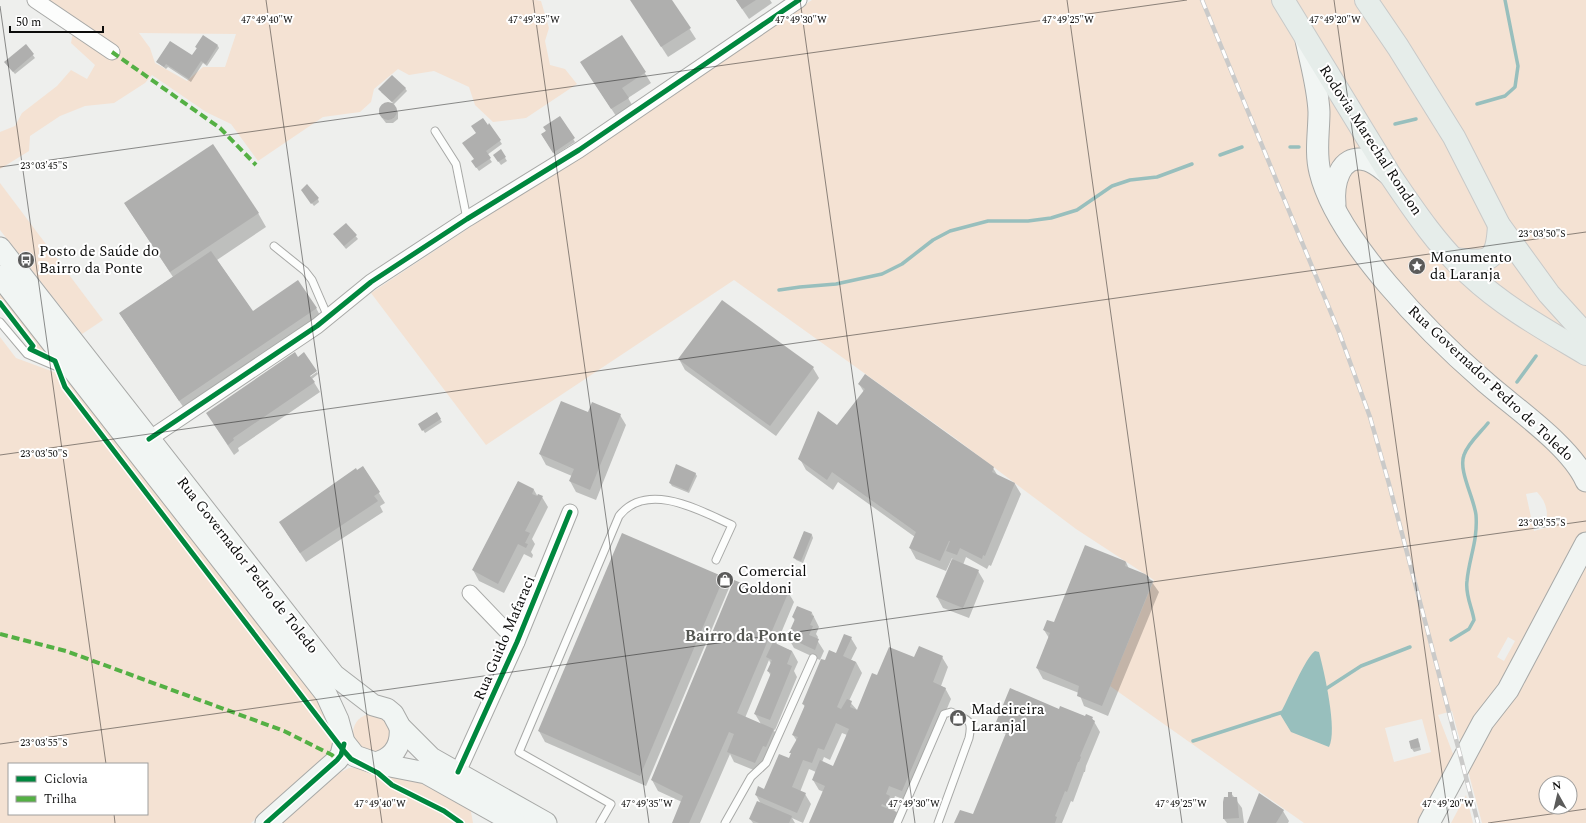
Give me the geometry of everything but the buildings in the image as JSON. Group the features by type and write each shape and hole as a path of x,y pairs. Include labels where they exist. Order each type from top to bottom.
{"main road":[{"name":"Rodovia Marechal Rondon","path":"1284,0 1305,37 1390,175 1411,205 1454,259 1469,275 1490,292 1528,319 1586,354"},
{"path":"1366,0 1398,47 1454,137 1499,225 1548,294 1586,335"},
{"name":"Rua Governador Pedro de Toledo","path":"1305,37 1317,94 1320,171 1328,196 1336,211 1365,254 1419,319 1481,379 1562,447 1576,464 1586,481"},
{"path":"1336,211 1334,196 1337,176 1347,163 1357,159 1367,160 1390,175"},
{"path":"1454,259 1476,262 1483,261 1491,257 1497,245 1499,225"},
{"name":"Rua Governador Pedro de Toledo","path":"0,248 334,675 372,705 387,709 397,720 400,727 432,758 546,823"},
{"name":"Rua Governador Pedro de Toledo","path":"0,276 326,694 338,720 341,746 368,761 426,773 483,813 515,823"},
{"path":"1444,823 1495,728 1508,690 1586,543"},
{"path":"1429,823 1483,722 1508,690"},
{"path":"266,823 341,746 345,722 351,714 361,707 372,705"},
{"path":"368,761 385,760 397,749 400,739 400,727"}],"street":[{"path":"35,0 112,52"},
{"path":"149,439 328,317 371,282 467,219 579,150 799,0"},
{"name":"Rua Guido Mafaraci","path":"458,772 517,642 570,512"},
{"path":"470,593 517,642"}],"lane":[{"path":"435,132 456,164 467,219"},
{"path":"274,246 305,271 312,280 328,317"},
{"path":"0,322 27,354 78,376"},
{"path":"600,823 611,804 519,752 619,516 624,510 633,505 654,500 670,500 683,503 732,525 716,560"},
{"path":"725,823 751,777 766,763 813,658"},
{"path":"897,823 944,714 951,712 969,721 971,724 971,729 938,823"}],"shaded area":[{"path":"43,0 536,0 541,1 549,28 545,41 550,65 565,69 577,84 526,118 493,122 475,105 469,87 434,71 409,75 398,69 374,89 371,102 360,112 323,117 258,161 231,124 206,112 152,75 145,83 114,103 85,106 60,116 30,136 29,151 0,169 0,132 15,126 22,113 57,86 71,70 87,79 95,65 71,43 73,32","holes":["139,33 236,34 225,67 203,67 187,81 155,63 150,48"]},
{"path":"812,0 1586,0 1586,823 1482,823 1452,711 1438,715 1455,759 1422,823 1304,823 1110,686 1154,580 1076,529 955,438 734,280 486,445 371,293","holes":["1537,492 1545,504 1547,518 1545,528 1534,531 1526,494","1508,637 1515,641 1504,661 1497,657","1422,719 1431,752 1394,762 1385,728"]},
{"path":"0,183 103,320 82,334 0,230"},
{"path":"0,287 62,366 34,354 27,349 31,346 0,307"},
{"path":"0,337 16,358 73,379 319,698 330,724 334,750 251,823 0,823"},
{"path":"372,714 382,717 388,723 391,733 388,743 382,749 372,752 362,749 356,743 353,733 356,723 362,717"},
{"path":"360,767 413,779 438,792 445,789 470,806 473,823 281,823 337,774 349,768"},
{"path":"1466,795 1473,823 1451,823"}],"water":[{"path":"1315,651 1319,652 1329,701 1332,728 1329,747 1291,732 1280,714 1307,661"}],"waterway":[{"path":"1477,104 1505,96 1515,87 1518,66 1505,0"},
{"path":"1395,124 1416,119"},
{"path":"1220,155 1242,147"},
{"path":"1290,147 1299,147"},
{"path":"779,290 836,284 882,274 902,264 933,240 950,231 988,221 1028,221 1051,218 1077,210 1112,186 1130,180 1157,177 1192,164"},
{"path":"1517,382 1536,356"},
{"path":"1451,640 1469,629 1474,620 1467,586 1468,573 1475,541 1476,515 1463,468 1463,461 1468,446 1488,423"},
{"path":"1324,690 1361,666 1410,647"},
{"path":"1193,741 1283,712"}],"railway":[{"path":"1202,0 1339,332 1370,417 1478,823"}],"marked path":[{"path":"112,52 220,128 256,165"},
{"path":"0,634 66,651 284,731 332,755 337,760"}],"cycle path":[{"path":"149,439 317,326 371,282 467,219 579,150 799,0"},
{"path":"0,303 33,346 30,349 55,361 65,387 343,750 351,759 378,773 392,785 444,811 461,823"},
{"path":"458,772 517,642 570,512"},
{"path":"266,823 337,760 341,755 344,744"}],"place":[{"name":"Posto de Saúde do Bairro da Ponte","path":"26,260"},
{"name":"Monumento da Laranja","path":"1417,266"},
{"name":"Comercial Goldoni","path":"725,580"},
{"name":"Madeireira Laranjal","path":"958,718"}],"district":[{"name":"Bairro da Ponte","path":"743,635"}]}
